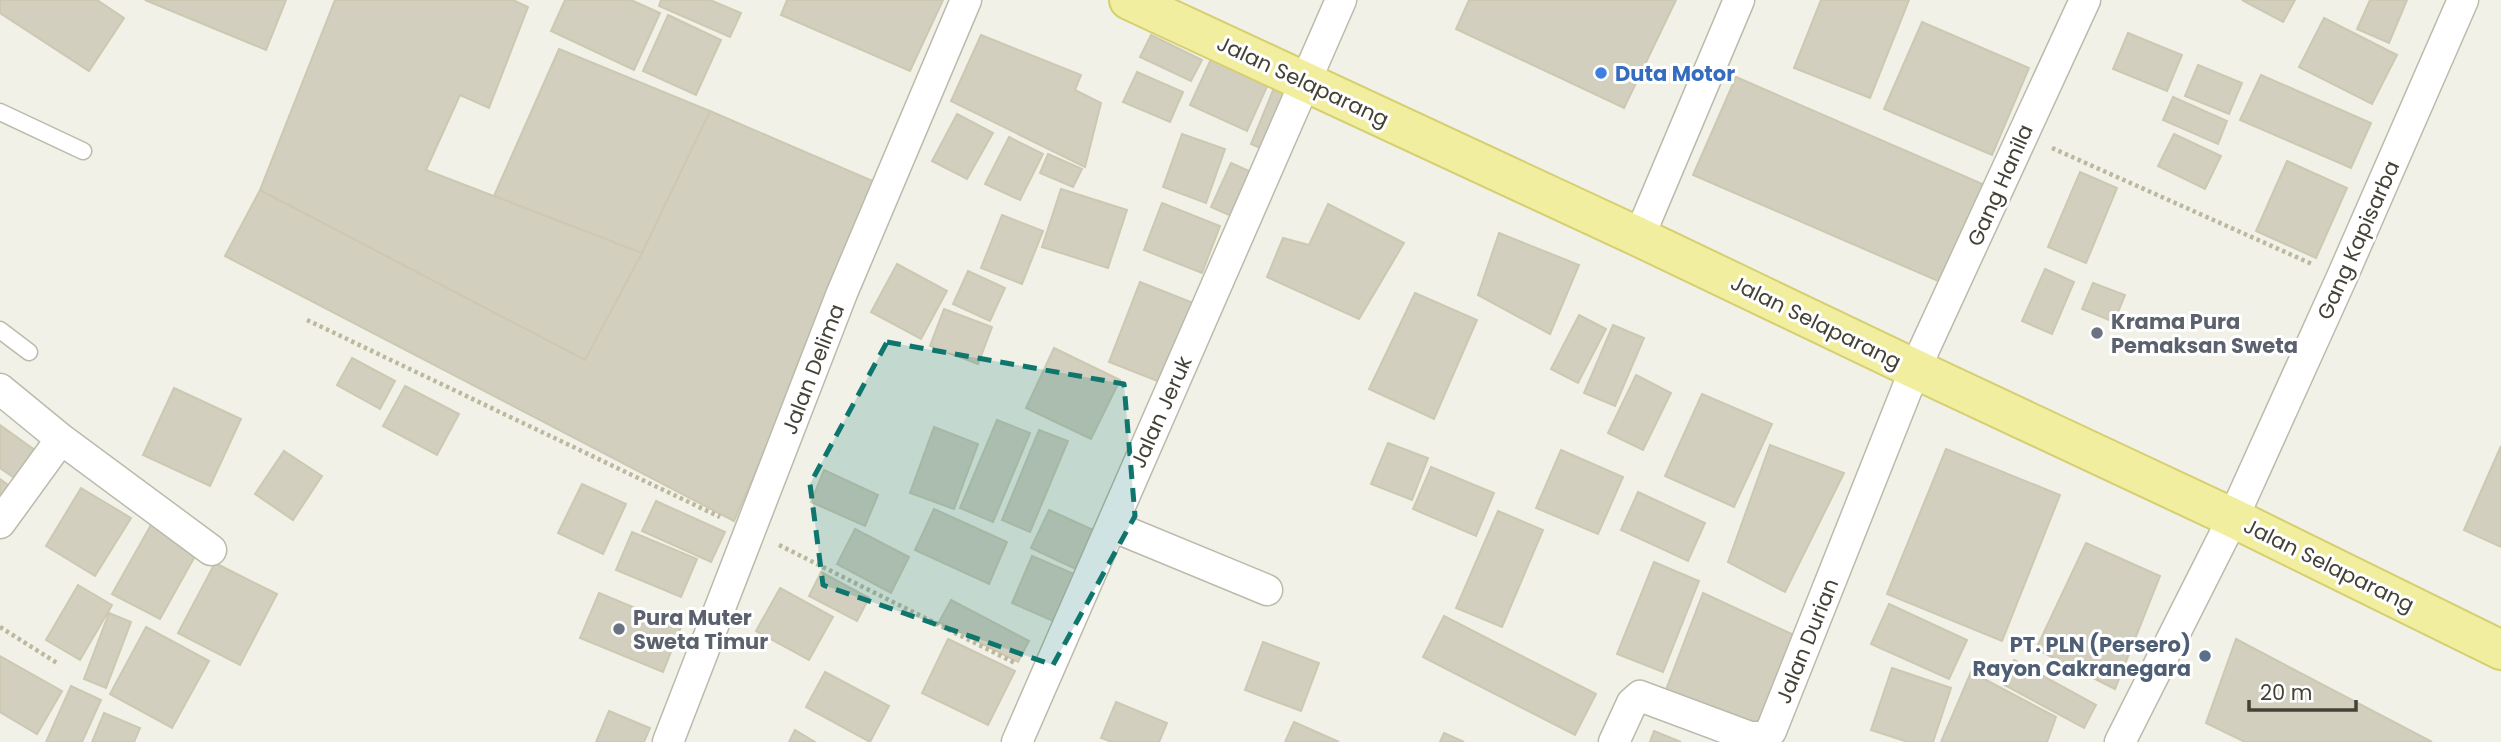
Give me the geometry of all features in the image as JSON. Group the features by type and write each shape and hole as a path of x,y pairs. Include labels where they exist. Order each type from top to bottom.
{"main road":[{"name":"Jalan Selaparang","path":"1129,0 2233,518 2501,650"}],"street":[{"name":"Jalan Delima","path":"668,742 842,293 966,0"},
{"name":"Jalan Jeruk","path":"1017,742 1341,0"},
{"path":"1639,237 1739,0"},
{"name":"Gang Hanila","path":"1915,369 2085,0"},
{"name":"Gang Kapisarba","path":"2120,742 2233,518 2463,0"},
{"name":"Jalan Durian","path":"1614,742 1632,703 1640,696 1750,737 1763,737 1771,731 1915,369"},
{"path":"0,389 61,439 211,550"},
{"path":"0,523 61,439"},
{"path":"1112,526 1267,590"}],"lane":[{"path":"0,112 83,151"},
{"path":"0,330 29,352"}],"path":[{"path":"2022,135 2342,277"},
{"path":"307,320 750,531 1044,678"},
{"path":"0,627 57,663"}],"highlighted area":[{"path":"887,342 1124,384 1135,516 1053,665 823,585 810,484"}],"building":[{"path":"0,0 97,0 124,18 89,71 0,13"},
{"path":"145,0 286,0 266,50"},
{"path":"335,0 513,0 528,7 489,108 460,95 426,170 642,253 585,360 260,190"},
{"path":"565,0 631,0 660,13 634,70 551,31"},
{"path":"661,0 710,0 741,13 730,37 659,6"},
{"path":"787,0 943,0 910,71 781,15"},
{"path":"1469,0 1676,0 1624,108 1456,29"},
{"path":"1821,0 1909,0 1870,98 1794,68"},
{"path":"2242,0 2295,0 2283,22"},
{"path":"2370,0 2407,0 2389,43 2357,29"},
{"path":"668,15 721,40 696,95 643,71"},
{"path":"2324,18 2397,55 2372,104 2299,67"},
{"path":"1922,22 2029,68 1992,155 1884,109"},
{"path":"2128,33 2182,55 2167,91 2113,69"},
{"path":"981,35 1081,75 1075,90 1101,103 1085,167 951,101"},
{"path":"1151,35 1202,60 1191,81 1140,57"},
{"path":"559,49 710,111 642,253 494,196"},
{"path":"1212,57 1269,82 1247,131 1190,105"},
{"path":"2198,65 2242,83 2229,114 2185,96"},
{"path":"1137,72 1183,92 1170,122 1123,102"},
{"path":"2261,75 2371,123 2351,168 2240,120"},
{"path":"1736,77 1987,186 1945,284 1693,175"},
{"path":"1274,88 1292,95 1269,152 1251,144"},
{"path":"2173,97 2227,121 2218,144 2163,120"},
{"path":"710,111 882,185 734,521 225,256 260,190 585,360 642,253"},
{"path":"957,114 993,133 967,179 932,161"},
{"path":"1182,134 1225,149 1206,203 1163,187"},
{"path":"2174,134 2221,156 2205,189 2158,166"},
{"path":"1009,137 1043,154 1020,200 985,184"},
{"path":"1048,154 1082,169 1073,187 1040,173"},
{"path":"2287,161 2347,188 2316,258 2256,231"},
{"path":"1231,163 1258,175 1238,219 1211,207"},
{"path":"2080,172 2117,188 2086,263 2048,247"},
{"path":"1061,189 1127,210 1108,268 1042,247"},
{"path":"1162,203 1220,226 1202,273 1144,250"},
{"path":"1328,204 1404,243 1359,319 1267,277 1283,238 1309,245"},
{"path":"1002,215 1043,231 1022,284 981,268"},
{"path":"1499,233 1579,265 1550,334 1478,295"},
{"path":"897,264 947,291 921,339 871,312"},
{"path":"2045,269 2074,282 2052,334 2022,321"},
{"path":"968,271 1005,288 990,321 953,304"},
{"path":"1140,282 1196,304 1165,384 1109,362"},
{"path":"2093,283 2125,295 2114,322 2082,309"},
{"path":"1415,293 1477,320 1434,419 1369,389"},
{"path":"944,309 992,327 978,364 930,346"},
{"path":"1579,315 1606,329 1578,383 1551,369"},
{"path":"1613,325 1644,338 1615,406 1584,393"},
{"path":"1054,348 1120,380 1091,439 1026,408"},
{"path":"352,358 395,381 380,409 337,385"},
{"path":"1636,375 1671,393 1643,450 1608,433"},
{"path":"405,386 459,414 437,455 383,426"},
{"path":"174,388 241,419 210,486 143,455"},
{"path":"1702,394 1772,424 1734,507 1665,476"},
{"path":"997,420 1030,433 993,522 960,508"},
{"path":"0,425 39,453 19,481 0,468"},
{"path":"934,427 978,444 954,509 910,493"},
{"path":"1039,430 1068,441 1030,532 1002,520"},
{"path":"1388,443 1428,458 1412,500 1371,484"},
{"path":"1770,445 1844,473 1785,592 1728,562"},
{"path":"2501,446 2501,547 2464,530"},
{"path":"1946,449 2060,495 2002,641 1887,594"},
{"path":"1561,450 1623,477 1598,534 1536,508"},
{"path":"284,451 322,476 293,520 255,494"},
{"path":"1431,467 1494,493 1476,536 1413,509"},
{"path":"824,470 878,495 865,526 811,502"},
{"path":"0,479 16,491 0,511"},
{"path":"582,484 626,504 603,554 558,533"},
{"path":"81,488 131,518 95,576 46,546"},
{"path":"1638,492 1705,523 1688,561 1621,530"},
{"path":"656,501 725,532 711,562 642,531"},
{"path":"934,509 1007,542 989,584 915,550"},
{"path":"1049,510 1100,533 1082,572 1031,548"},
{"path":"1498,511 1543,530 1502,627 1456,608"},
{"path":"152,523 199,549 160,619 112,594"},
{"path":"855,529 909,557 891,593 837,564"},
{"path":"632,532 697,559 681,597 616,570"},
{"path":"2086,543 2160,576 2115,689 2036,649"},
{"path":"1032,556 1081,577 1062,625 1012,603"},
{"path":"1654,562 1699,581 1663,672 1617,654"},
{"path":"215,563 277,594 240,665 178,633"},
{"path":"821,572 869,598 857,621 809,596"},
{"path":"78,585 112,605 80,660 46,640"},
{"path":"780,588 833,617 809,660 756,631"},
{"path":"599,593 681,627 663,672 580,638"},
{"path":"1703,593 1794,635 1755,735 1664,695"},
{"path":"951,600 1029,641 1018,662 939,622"},
{"path":"1889,604 1967,640 1949,679 1871,644"},
{"path":"109,613 131,622 106,688 84,679"},
{"path":"1444,616 1596,694 1575,735 1423,657"},
{"path":"146,627 209,661 172,728 110,694"},
{"path":"948,639 1015,671 988,725 922,693"},
{"path":"2236,639 2432,742 2245,742 2206,723"},
{"path":"1263,642 1319,663 1301,711 1245,690"},
{"path":"0,656 62,691 37,734 0,712"},
{"path":"2014,660 2096,705 2084,728 2001,683"},
{"path":"1892,668 1951,688 1933,742 1908,742 1871,730"},
{"path":"825,672 889,706 870,742 806,707"},
{"path":"1971,672 2056,717 2047,742 1941,742"},
{"path":"71,686 101,700 82,742 46,742"},
{"path":"1116,702 1167,723 1159,742 1112,742 1101,738"},
{"path":"609,711 650,728 644,742 596,742"},
{"path":"104,713 140,728 134,742 92,742"},
{"path":"1294,722 1339,742 1285,742"},
{"path":"795,730 815,742 789,742"},
{"path":"1654,731 1681,742 1650,742"},
{"path":"1444,733 1464,742 1440,742"}],"place":[{"name":"Duta Motor","path":"1601,73"},
{"name":"Krama Pura Pemaksan Sweta","path":"2097,333"},
{"name":"Pura Muter Sweta Timur","path":"619,629"},
{"name":"PT. PLN (Persero) Rayon Cakranegara","path":"2205,656"}]}
